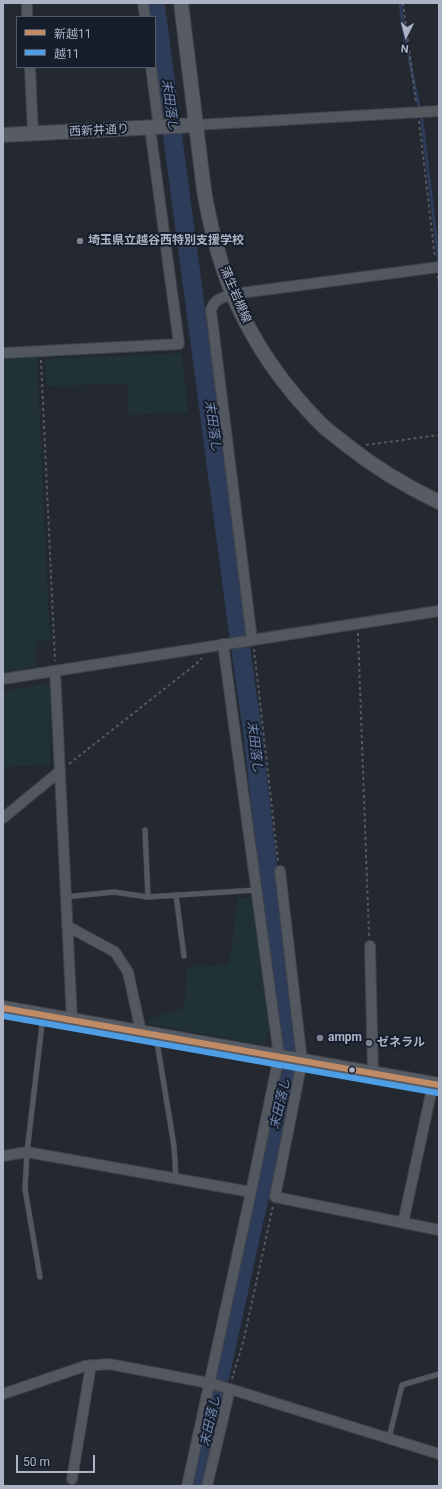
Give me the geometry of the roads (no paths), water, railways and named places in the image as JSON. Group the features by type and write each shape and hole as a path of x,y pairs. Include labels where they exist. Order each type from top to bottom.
{"street":[{"path":"27,3 27,16"},
{"path":"143,3 145,16"},
{"name":"蒲生岩槻線","path":"181,3 204,190 209,218 221,262 233,294 254,335 278,373 303,405 322,425 349,447 392,478 439,502"},
{"path":"30,68 32,134"},
{"path":"3,353 179,344 154,128 151,68"},
{"path":"196,125 439,111"},
{"name":"西新井通り","path":"3,135 196,125"},
{"path":"252,640 211,310 212,304 217,299 233,294 438,267"},
{"path":"3,679 439,611"},
{"path":"186,1486 251,1192 279,1056 256,890 218,645"},
{"path":"55,671 72,1020"},
{"path":"3,818 59,772"},
{"path":"280,871 302,1061 275,1197 439,1230"},
{"path":"67,926 115,952 128,972 141,1032"},
{"path":"370,946 373,1073"},
{"path":"3,1008 436,1085 403,1222"},
{"path":"3,1156 27,1152 251,1192"},
{"path":"3,1394 85,1366 109,1364 209,1383 439,1454"},
{"path":"72,1479 91,1366"},
{"path":"207,1486 230,1389"}],"lane":[{"path":"145,830 148,897"},
{"path":"65,897 114,892 148,897 256,890"},
{"path":"176,895 184,956"},
{"path":"40,1277 25,1189 27,1152 43,1015"},
{"path":"156,1034 174,1146 176,1179"},
{"path":"389,1438 402,1385 439,1374"}],"waterway":[{"name":"末田落し","path":"155,3 252,728 274,924 290,1039 289,1069 254,1220 196,1486"},
{"path":"400,3 404,33 422,121 439,262"},
{"path":"239,637 439,606"}],"place":[{"name":"埼玉県立越谷西特別支援学校","path":"80,241"},
{"name":"ampm","path":"320,1038"},
{"name":"ゼネラル","path":"369,1043"}]}
